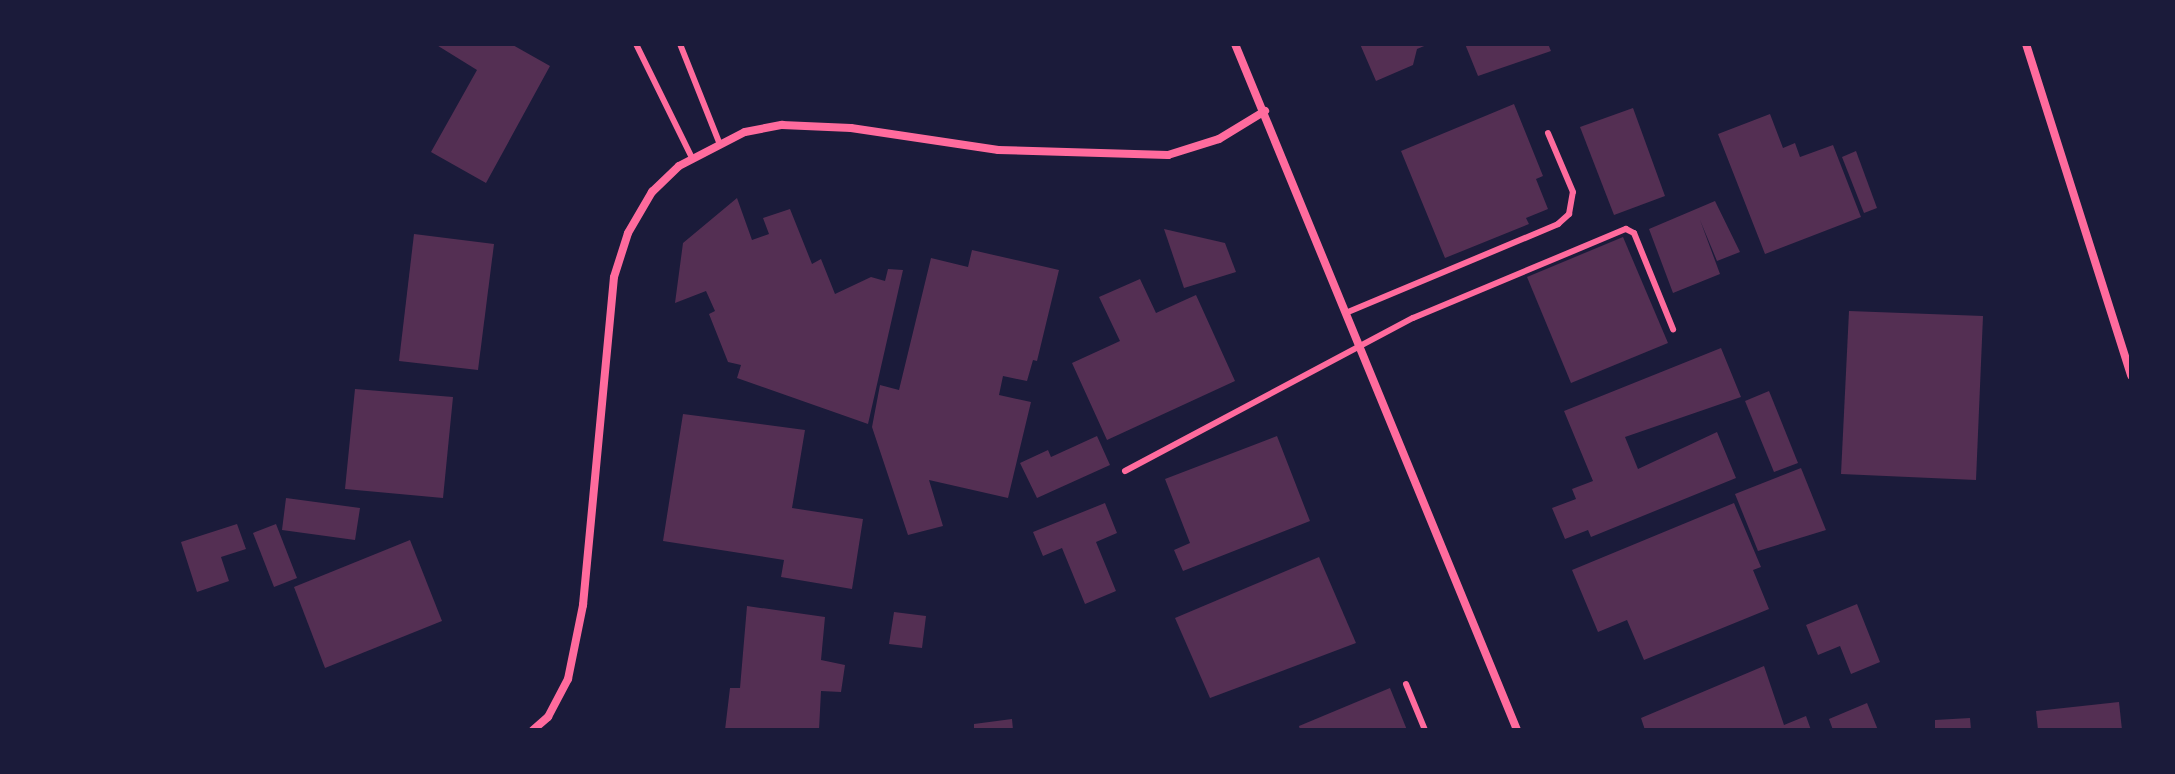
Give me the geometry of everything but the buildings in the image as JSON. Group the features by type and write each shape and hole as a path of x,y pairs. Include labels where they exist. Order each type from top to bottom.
{"street":[{"path":"1235,44 1348,312 1517,730"},
{"path":"2026,44 2131,376"},
{"path":"533,730 548,717 568,679 583,605 614,277 628,233 652,192 692,158 719,142 782,125 851,128 998,150 1168,155 1219,139 1265,111"}],"lane":[{"path":"636,44 692,158"},
{"path":"680,44 719,142"},
{"path":"1348,312 1558,224 1569,214 1573,192 1548,133"},
{"path":"1125,471 1362,348 1413,318 1629,229 1673,329"},
{"path":"1406,684 1425,730"}]}
